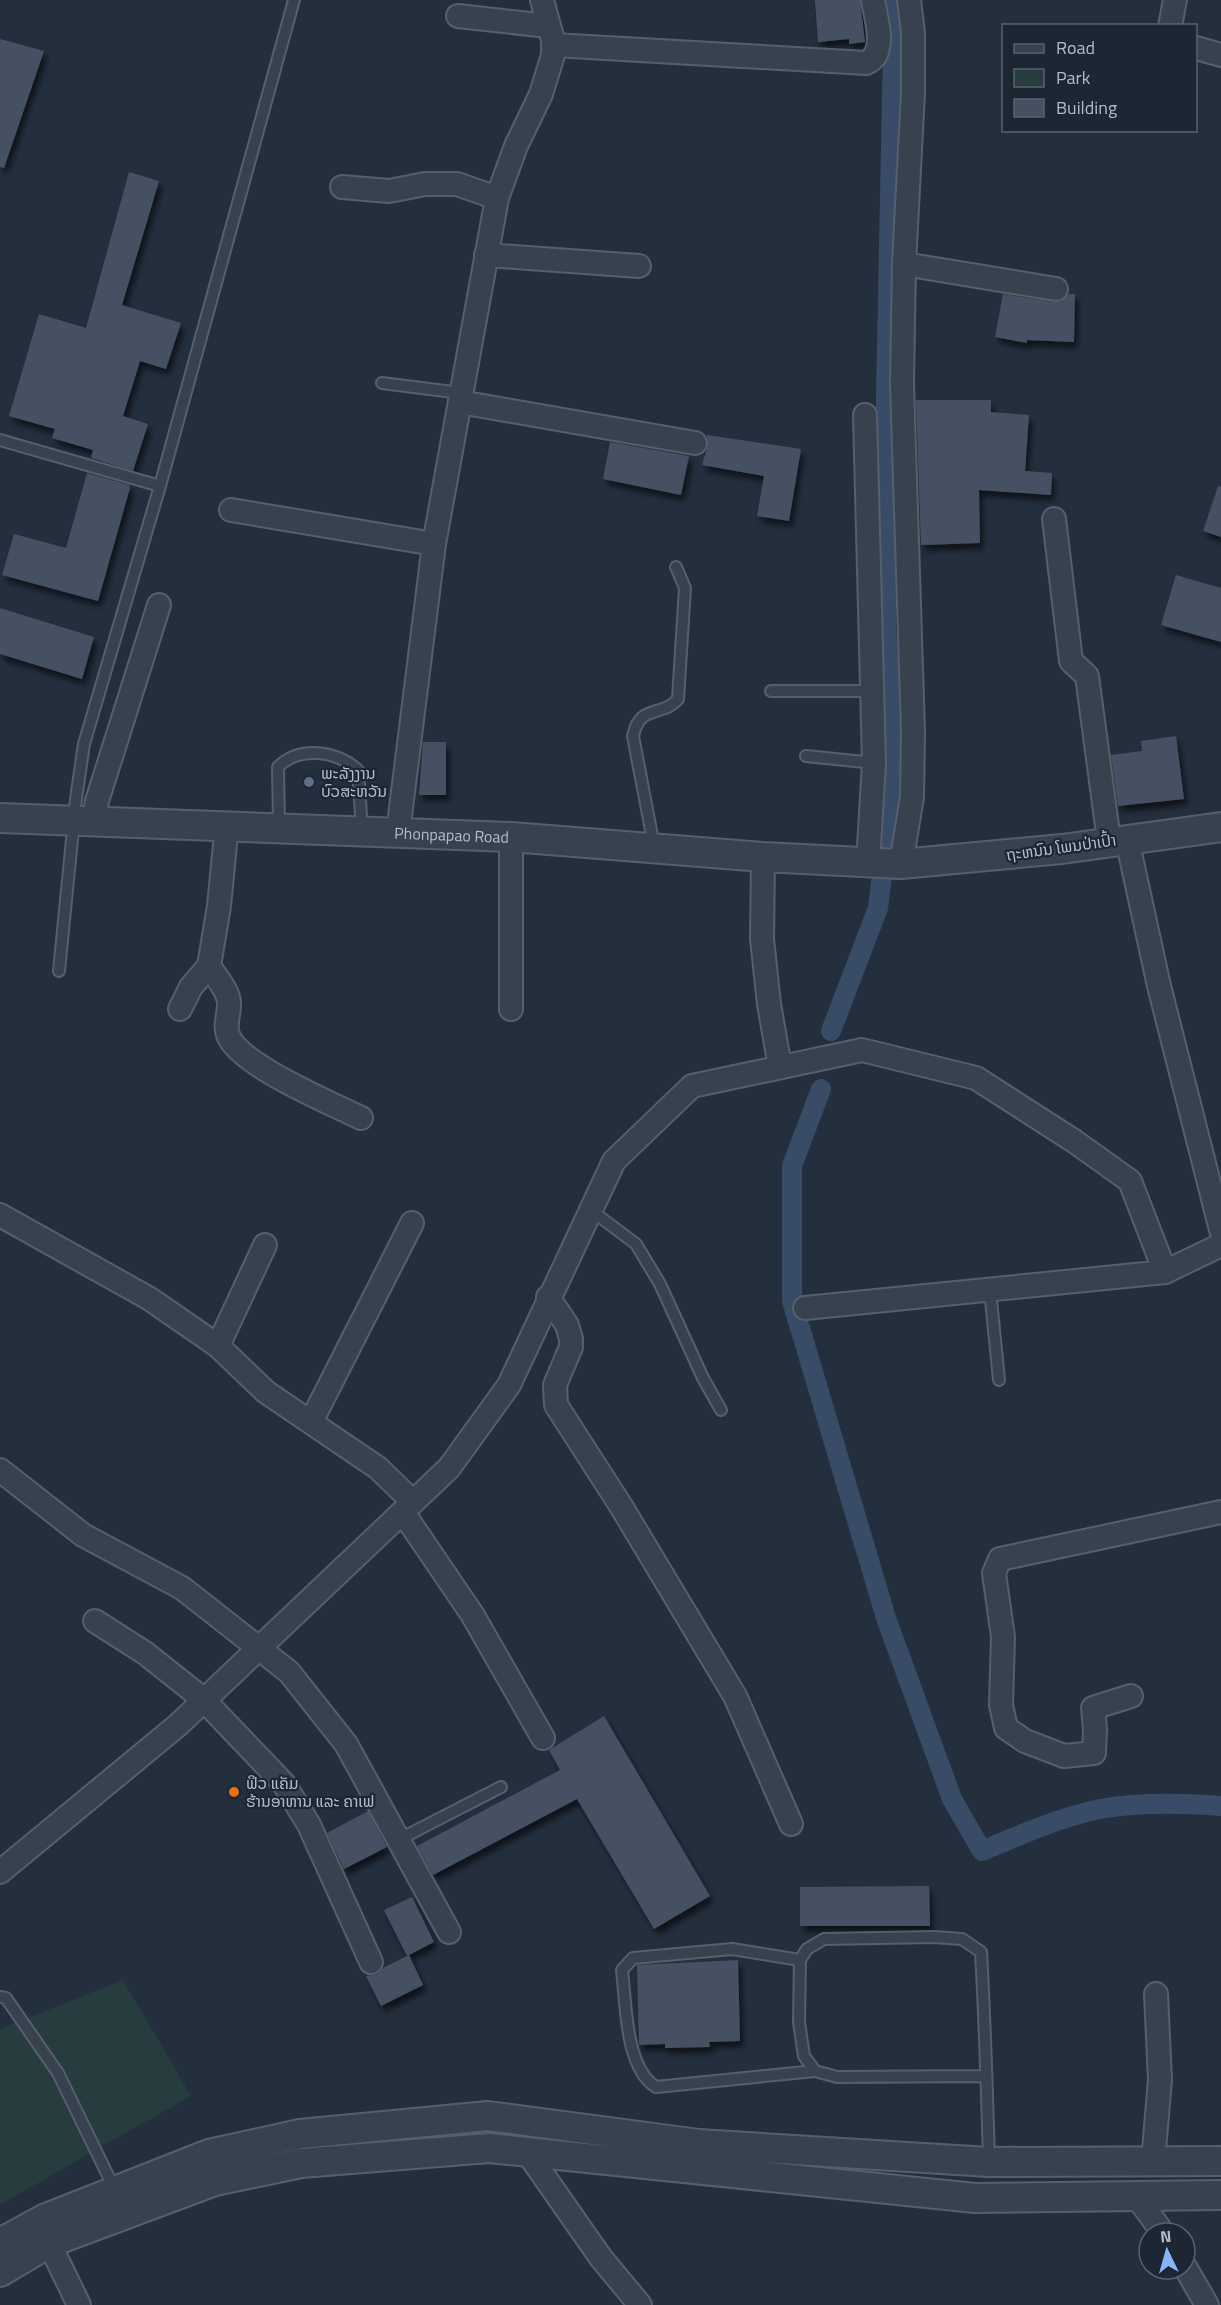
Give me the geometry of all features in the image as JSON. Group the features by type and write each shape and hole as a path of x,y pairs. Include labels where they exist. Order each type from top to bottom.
{"street":[{"path":"398,832 434,544 497,198 516,146 541,94 551,36 542,0"},
{"path":"458,16 551,36 866,63 873,60 879,48 873,0"},
{"path":"881,864 912,797 913,731 902,407 904,264 913,93 913,33 909,0"},
{"path":"1170,24 1175,0"},
{"path":"1197,48 1221,55"},
{"path":"342,187 389,191 425,184 457,184 497,198"},
{"path":"486,255 639,266"},
{"path":"904,264 1056,289"},
{"path":"461,398 695,443"},
{"path":"865,416 874,763 881,864"},
{"path":"231,510 434,544"},
{"path":"1054,519 1071,661 1087,676 1118,840 1159,986 1221,1230"},
{"path":"84,820 98,801 159,605"},
{"name":"Phonpapao Road","path":"0,818 226,824 511,837 881,864"},
{"path":"180,1009 191,987 209,966 219,906 226,824"},
{"name":"ຖະຫນົນ ໂພນປ່າເປົ້າ","path":"881,864 1062,849 1221,827"},
{"path":"511,837 511,1009"},
{"path":"763,857 762,939 769,1004 780,1067"},
{"path":"209,966 228,995 229,1013 226,1028 228,1036 236,1046 251,1060 293,1085 361,1118"},
{"path":"1,1870 178,1725 449,1468 509,1385 548,1297 592,1211 614,1161 692,1086 862,1050 976,1078 1074,1141 1130,1181 1165,1272"},
{"path":"0,1215 150,1299 218,1346 266,1392 378,1468 408,1508 543,1738"},
{"path":"311,1422 412,1223"},
{"path":"218,1346 265,1245"},
{"path":"805,1308 1165,1272 1221,1245"},
{"path":"548,1297 567,1325 571,1339 571,1347 555,1385 556,1405 621,1506 735,1696 791,1824"},
{"path":"0,1470 83,1535 182,1588 289,1672 346,1744 449,1932"},
{"path":"1131,1696 1093,1708 1094,1753 1064,1756 1025,1741 1006,1728 1001,1705 1003,1637 994,1573 1000,1559 1221,1512"},
{"path":"95,1621 145,1653 203,1699 284,1784 309,1825 371,1962"},
{"path":"1153,2162 1160,2080 1156,1994"},
{"path":"0,2243 44,2219 209,2154 300,2134 488,2116 699,2144 989,2162 1221,2161"},
{"path":"0,2272 49,2242 215,2181 301,2163 489,2148 975,2198 1221,2195"},
{"path":"527,2152 601,2258 640,2305"},
{"path":"1137,2197 1154,2221"},
{"path":"49,2242 79,2305"},
{"path":"1193,2281 1207,2305"}],"lane":[{"path":"59,970 84,820 84,744 160,486 294,0"},
{"path":"382,383 461,398"},
{"path":"0,440 160,486"},
{"path":"655,849 633,736 635,724 642,717 650,711 673,705 678,699 685,588 676,567"},
{"path":"771,691 873,691"},
{"path":"279,827 278,767 286,759 299,754 328,753 347,759 358,770 362,831"},
{"path":"806,756 874,763"},
{"path":"592,1211 636,1244 660,1284 703,1378 721,1410"},
{"path":"990,1290 999,1380"},
{"path":"398,1840 501,1787"},
{"path":"815,2071 804,2056 799,2022 800,1960 807,1949 824,1939 962,1939 981,1952 989,2162"},
{"path":"800,1960 732,1949 633,1958 622,1970 630,2034 638,2066 649,2083 656,2087 815,2071 837,2077 986,2076"},
{"path":"0,1997 6,1998 58,2073 115,2191"}],"green space":[{"path":"123,1980 191,2096 0,2205 0,2029"}],"building":[{"path":"815,0 860,0 865,42 849,44 849,39 818,42"},
{"path":"0,39 44,51 4,168 0,167"},
{"path":"129,172 159,181 122,305 181,323 166,369 140,361 123,416 148,424 133,471 91,458 93,450 52,438 55,429 9,416 39,314 86,328"},
{"path":"1003,294 1054,302 1061,301 1068,294 1075,294 1074,342 1027,340 1027,343 995,337"},
{"path":"916,400 991,400 991,412 1029,415 1025,471 1052,473 1051,495 979,490 980,543 921,545"},
{"path":"707,435 801,449 789,521 757,516 764,476 702,465 708,445"},
{"path":"610,442 689,456 681,495 603,479"},
{"path":"87,473 129,485 130,488 98,601 2,575 14,534 66,548"},
{"path":"1218,486 1221,487 1221,537 1203,531"},
{"path":"1176,575 1221,588 1221,642 1161,625"},
{"path":"0,608 94,637 82,679 0,654"},
{"path":"1176,736 1184,799 1118,806 1111,755 1142,751 1141,741"},
{"path":"423,742 446,742 446,795 419,795"},
{"path":"604,1716 710,1896 654,1929 577,1799 433,1875 417,1846 560,1770 549,1750"},
{"path":"368,1811 387,1847 344,1869 327,1833"},
{"path":"929,1886 930,1926 800,1926 800,1887"},
{"path":"412,1897 434,1942 407,1956 384,1910"},
{"path":"409,1955 423,1985 381,2006 366,1976 377,1974 383,1968"},
{"path":"738,1960 740,2041 709,2042 710,2047 665,2048 665,2044 639,2045 637,1965"}],"waterway":[{"path":"831,1031 878,908 886,842 893,739 886,628 885,446 893,49 889,0"},
{"path":"821,1089 792,1166 792,1301 886,1618 952,1799 982,1851 1056,1821 1100,1809 1160,1804 1221,1806"}],"place":[{"name":"ພະລັງງານ ບົວສະຫວັນ","path":"309,782"},
{"name":"ຟິວ ແຄັມ ຮ້ານອາຫານ ແລະ ຄາເຟ","path":"234,1792"}]}
